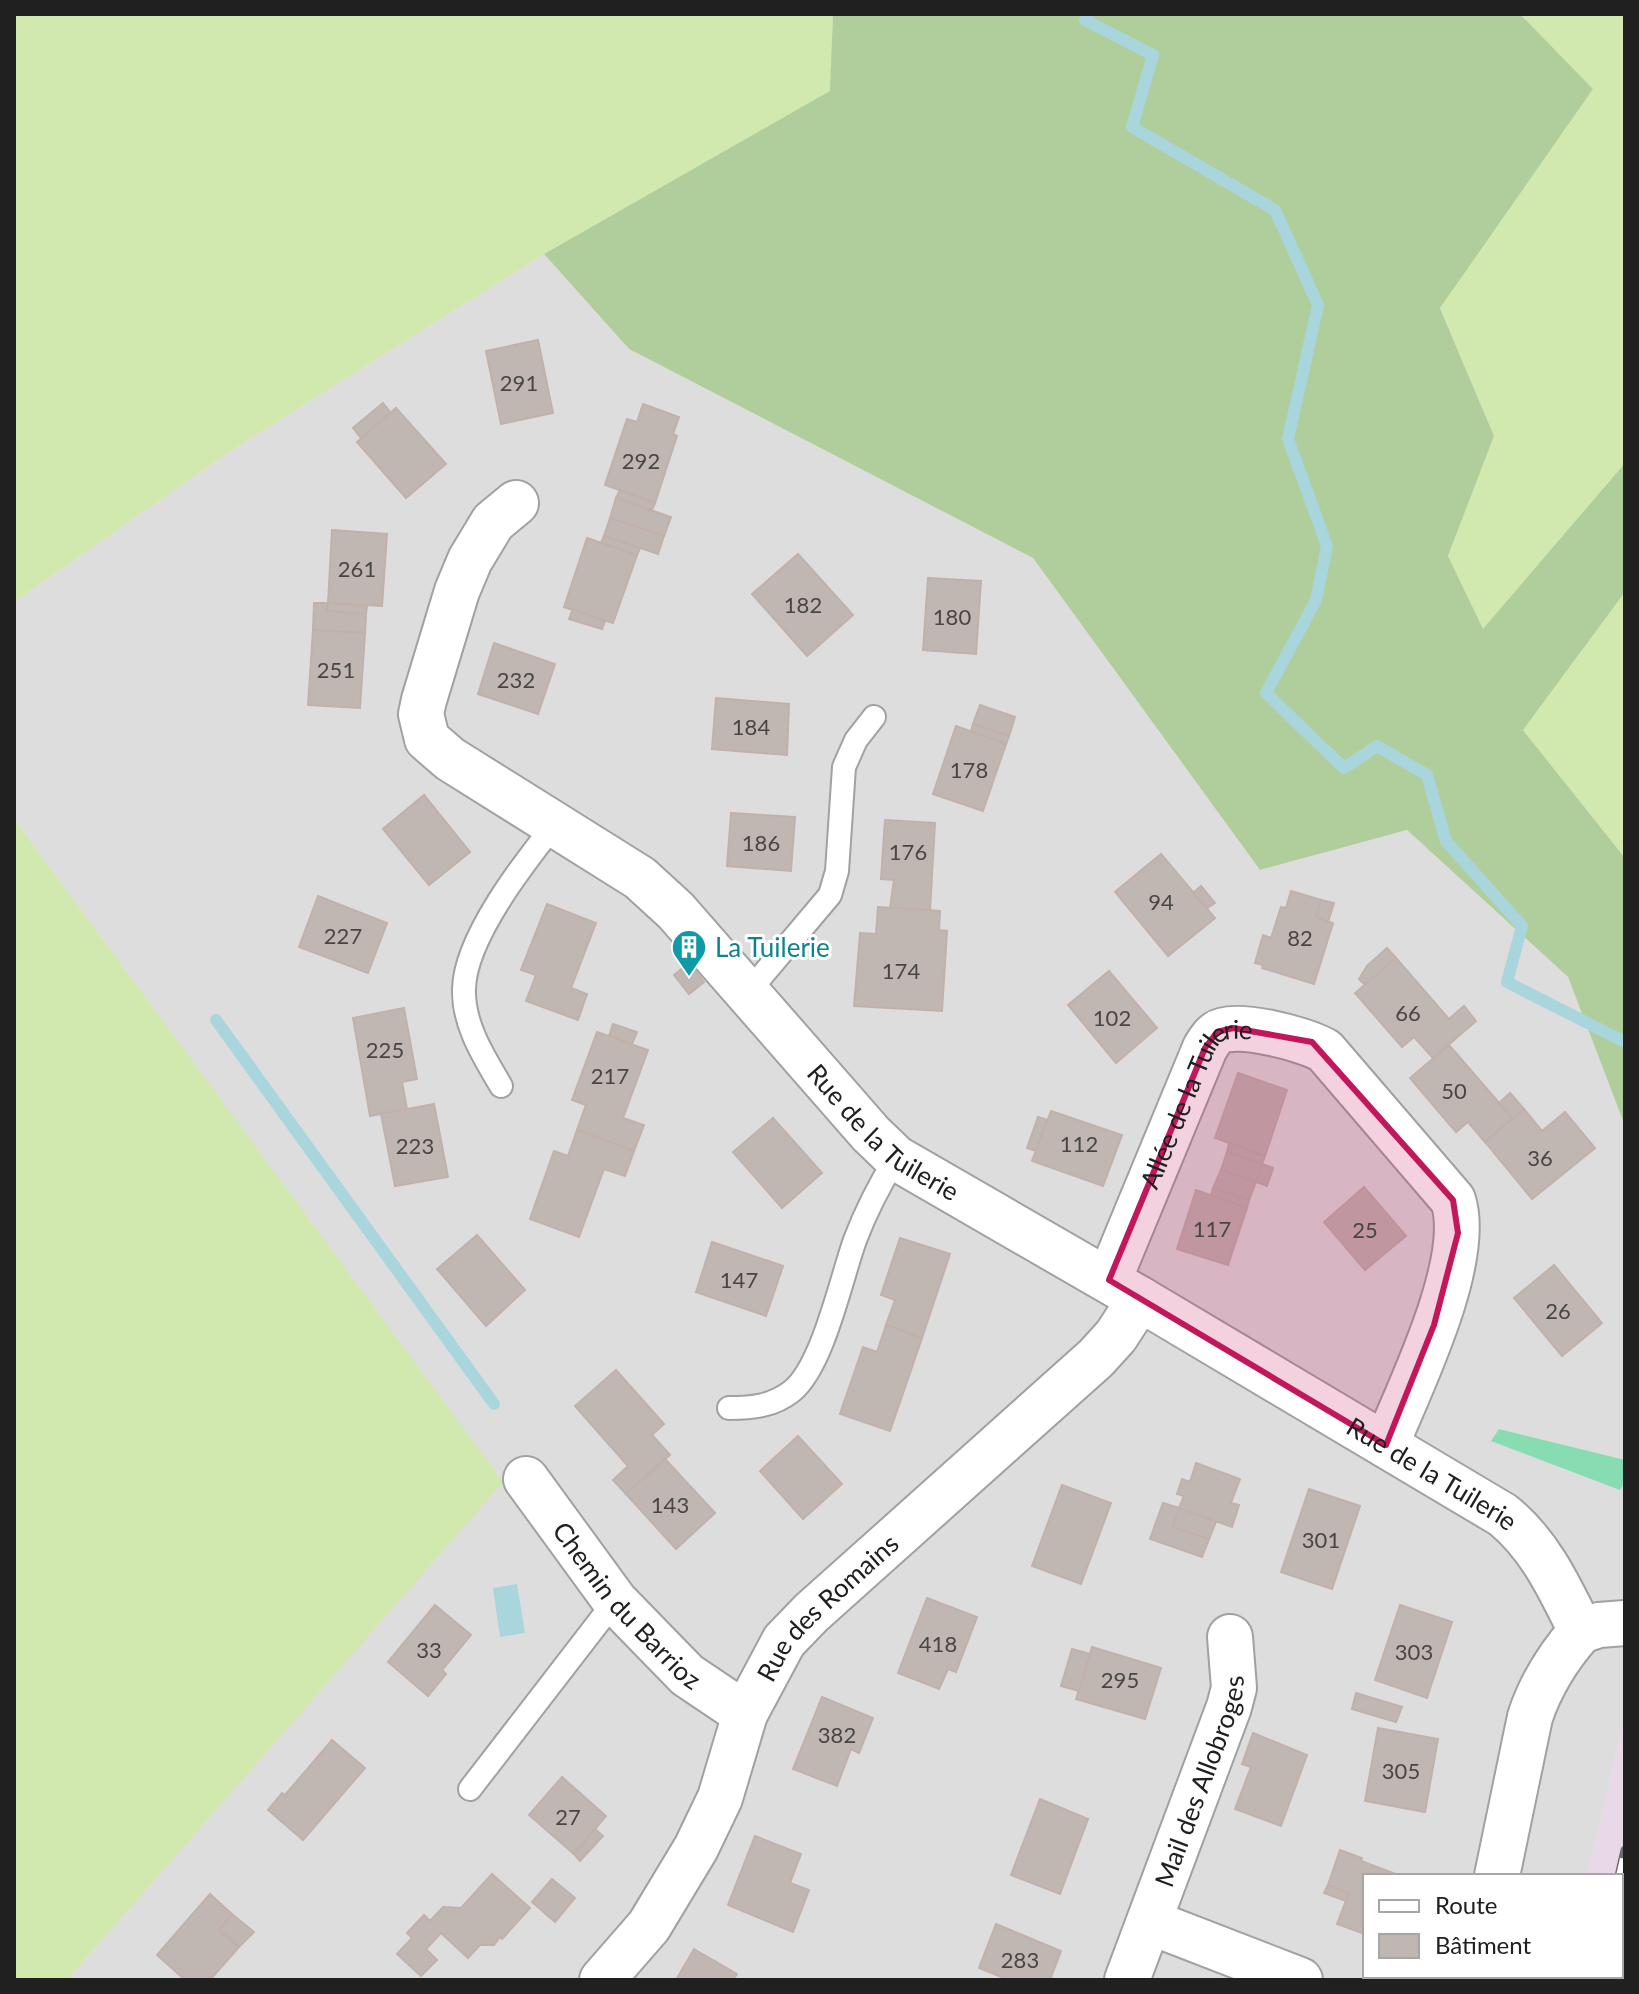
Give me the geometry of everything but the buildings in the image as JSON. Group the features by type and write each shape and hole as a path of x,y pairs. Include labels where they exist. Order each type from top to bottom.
{"street":[{"name":"Rue de la Tuilerie","path":"516,503 493,522 470,560 457,591 421,714 427,739 438,751 640,878 676,911 871,1134 896,1158 1503,1515 1521,1530 1549,1569 1581,1631"},
{"name":"Allée de la Tuilerie","path":"1125,1290 1205,1048 1217,1032 1233,1028 1312,1042 1325,1051 1453,1200 1458,1215 1458,1233 1438,1313 1386,1445"},
{"name":"Rue des Romains","path":"602,1980 649,1926 696,1848 720,1798 745,1714 784,1641 822,1603 1096,1358 1116,1336 1125,1290"},
{"name":"Chemin du Barrioz","path":"526,1479 615,1601 687,1675 745,1714"},
{"path":"1497,1874 1533,1706 1549,1671 1581,1631 1599,1625 1625,1623"},
{"name":"Mail des Allobroges","path":"1127,1980 1229,1707 1234,1688 1230,1637"},
{"name":"Mail des Allobroges","path":"1150,1922 1300,1980"}],"lane":[{"path":"749,991 830,895 837,871 844,767 856,740 874,717"},
{"path":"501,1086 473,1036 464,989 478,940 499,899 555,824"},
{"path":"729,1408 771,1404 794,1389 812,1366 864,1216 896,1158"},
{"path":"470,1789 615,1601"}],"highlighted area":[{"path":"1233,1028 1312,1042 1453,1200 1458,1233 1434,1325 1386,1445 1109,1280 1205,1048 1217,1032"}],"shaded area":[{"path":"544,254 629,349 1033,558 1260,870 1407,830 1568,977 1625,1126 1625,1718 1587,1874 1363,1874 1363,1978 1562,1980 67,1980 502,1482 14,819 14,602 229,452"},
{"path":"1625,1718 1625,1980 1562,1980 1623,1978 1623,1874 1587,1874"}],"green space":[{"path":"14,14 833,14 831,91 544,254 229,452 14,602"},
{"path":"833,14 1520,14 1593,89 1440,308 1494,436 1448,556 1483,629 1625,463 1625,592 1523,730 1625,858 1625,1126 1568,977 1407,830 1260,870 1033,558 629,349 544,254 830,91"},
{"path":"1520,14 1625,14 1625,463 1483,630 1448,556 1494,436 1440,307 1593,89"},
{"path":"1625,592 1625,858 1523,730"},
{"path":"14,819 503,1482 67,1980 14,1980"},
{"path":"1499,1429 1625,1460 1625,1482 1620,1490 1491,1441"}],"water":[{"path":"517,1584 525,1633 500,1637 493,1588"}],"waterway":[{"path":"1088,14 1085,20 1153,55 1132,127 1275,210 1318,305 1288,439 1327,546 1316,600 1266,693 1344,768 1377,746 1427,775 1446,841 1522,926 1507,982 1625,1042"},
{"path":"216,1020 494,1404"}],"railway":[{"path":"1619,1874 1625,1850"}],"place":[{"name":"La Tuilerie","path":"689,978"}]}
